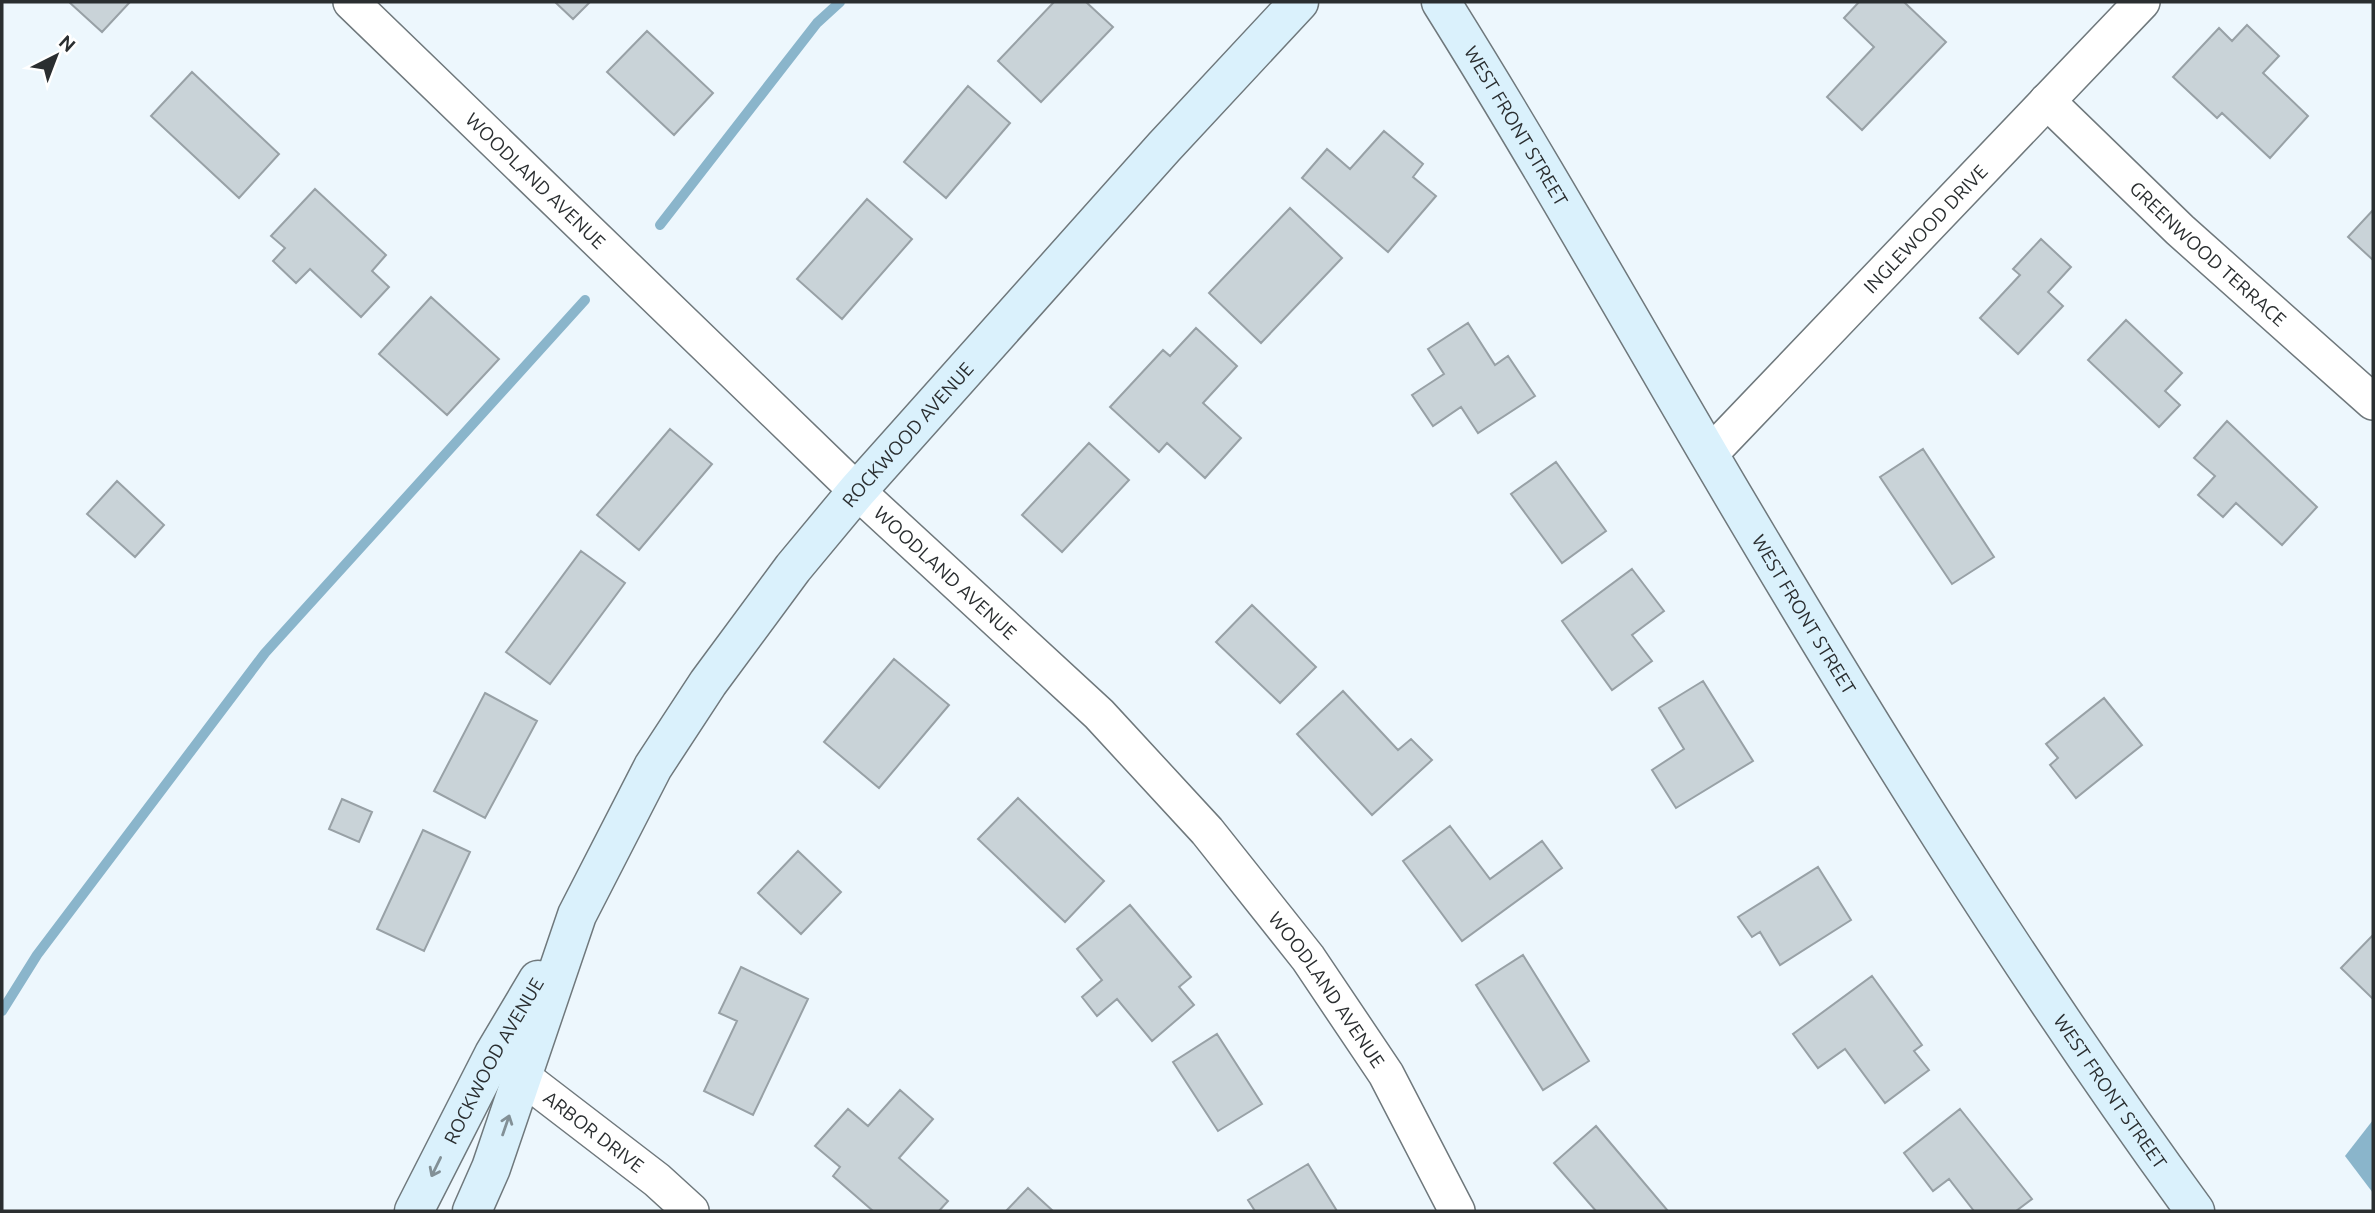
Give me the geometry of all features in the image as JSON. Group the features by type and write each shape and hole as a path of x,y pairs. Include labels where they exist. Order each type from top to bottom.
{"street":[{"name":"WOODLAND AVENUE","path":"351,2 857,491 1099,714 1207,831 1308,958 1386,1074 1457,1211"},
{"name":"ROCKWOOD AVENUE","path":"414,1211 508,1065 577,915 653,766 785,578 857,491 1164,147 1299,2"},
{"name":"WEST FRONT STREET","path":"1441,2 1607,276 1709,455 1959,865 2141,1138 2195,1211"},
{"name":"INGLEWOOD DRIVE","path":"1709,455 2142,2"},
{"name":"GREENWOOD TERRACE","path":"2047,102 2180,230 2373,402"},
{"name":"ROCKWOOD AVENUE","path":"472,1211 491,1168 508,1065"},
{"name":"ARBOR DRIVE","path":"508,1065 657,1181 691,1211"}],"water":[{"path":"2373,1120 2373,1193 2345,1156"}],"building":[{"path":"69,2 130,2 102,32"},
{"path":"555,2 590,2 573,19"},
{"path":"1054,2 1086,2 1113,27 1041,102 998,61"},
{"path":"1859,2 1904,2 1946,42 1862,130 1827,97 1874,47 1844,18"},
{"path":"2247,25 2279,56 2263,73 2308,116 2270,158 2222,113 2217,118 2173,77 2219,28 2232,41"},
{"path":"647,31 713,93 674,135 607,72"},
{"path":"192,72 279,154 239,198 151,116"},
{"path":"968,86 1010,123 946,198 904,162"},
{"path":"1384,131 1423,164 1413,177 1436,196 1388,252 1302,178 1327,149 1350,169"},
{"path":"315,189 386,255 372,271 389,287 361,317 310,269 296,283 273,261 285,248 271,236"},
{"path":"867,199 912,239 842,319 797,279"},
{"path":"1290,208 1342,258 1261,343 1209,293"},
{"path":"2373,210 2373,260 2348,237"},
{"path":"2041,239 2071,267 2048,292 2063,306 2018,354 1980,318 2020,275 2013,269"},
{"path":"431,297 499,359 447,415 379,354"},
{"path":"2126,320 2182,373 2165,391 2180,405 2159,427 2088,360"},
{"path":"1468,323 1495,365 1508,356 1535,396 1478,433 1461,407 1433,426 1412,395 1444,374 1428,349"},
{"path":"1196,328 1237,366 1203,403 1241,438 1205,478 1167,443 1159,452 1110,407 1163,350 1170,356"},
{"path":"2227,421 2317,507 2282,545 2236,503 2223,517 2198,495 2215,476 2194,458"},
{"path":"670,429 712,464 639,550 597,515"},
{"path":"1089,443 1129,480 1062,552 1022,515"},
{"path":"1923,449 1994,557 1952,584 1880,477"},
{"path":"1556,462 1606,531 1562,563 1511,494"},
{"path":"117,481 164,525 135,557 87,514"},
{"path":"581,551 625,583 550,684 506,652"},
{"path":"1632,569 1664,611 1632,635 1652,661 1612,690 1562,621"},
{"path":"1252,605 1316,667 1280,703 1216,642"},
{"path":"894,659 949,705 879,788 824,742"},
{"path":"1703,681 1753,761 1676,808 1652,770 1684,749 1659,708"},
{"path":"1343,691 1398,750 1411,739 1432,760 1372,815 1297,734"},
{"path":"485,693 537,721 485,818 434,791"},
{"path":"2104,698 2142,745 2076,798 2050,765 2058,758 2046,744"},
{"path":"1018,798 1104,881 1065,922 978,839"},
{"path":"342,799 372,812 359,842 329,829"},
{"path":"1450,826 1490,879 1542,841 1562,868 1462,941 1403,861"},
{"path":"423,830 470,852 424,951 377,929"},
{"path":"798,851 841,892 801,934 758,893"},
{"path":"1818,867 1851,920 1780,965 1760,932 1752,937 1738,917"},
{"path":"1130,905 1191,977 1179,987 1194,1005 1152,1041 1117,999 1097,1016 1082,997 1102,980 1077,949"},
{"path":"2373,935 2373,999 2341,968"},
{"path":"1523,955 1589,1061 1543,1090 1476,985"},
{"path":"741,967 808,999 753,1115 704,1091 737,1021 719,1013"},
{"path":"1872,976 1922,1045 1914,1051 1929,1070 1885,1103 1845,1049 1818,1068 1793,1034"},
{"path":"1217,1034 1262,1104 1218,1131 1173,1062"},
{"path":"900,1090 933,1119 899,1158 948,1201 939,1211 873,1211 833,1176 840,1167 815,1146 848,1109 868,1126"},
{"path":"1960,1109 2032,1199 2016,1211 1974,1211 1949,1179 1933,1191 1904,1153"},
{"path":"1596,1126 1668,1211 1596,1211 1554,1163"},
{"path":"1308,1164 1337,1211 1255,1211 1248,1200"},
{"path":"1028,1188 1053,1211 1006,1211"}],"waterway":[{"path":"660,225 817,23 840,2"},
{"path":"2,1011 37,955 265,653 585,300"}]}
